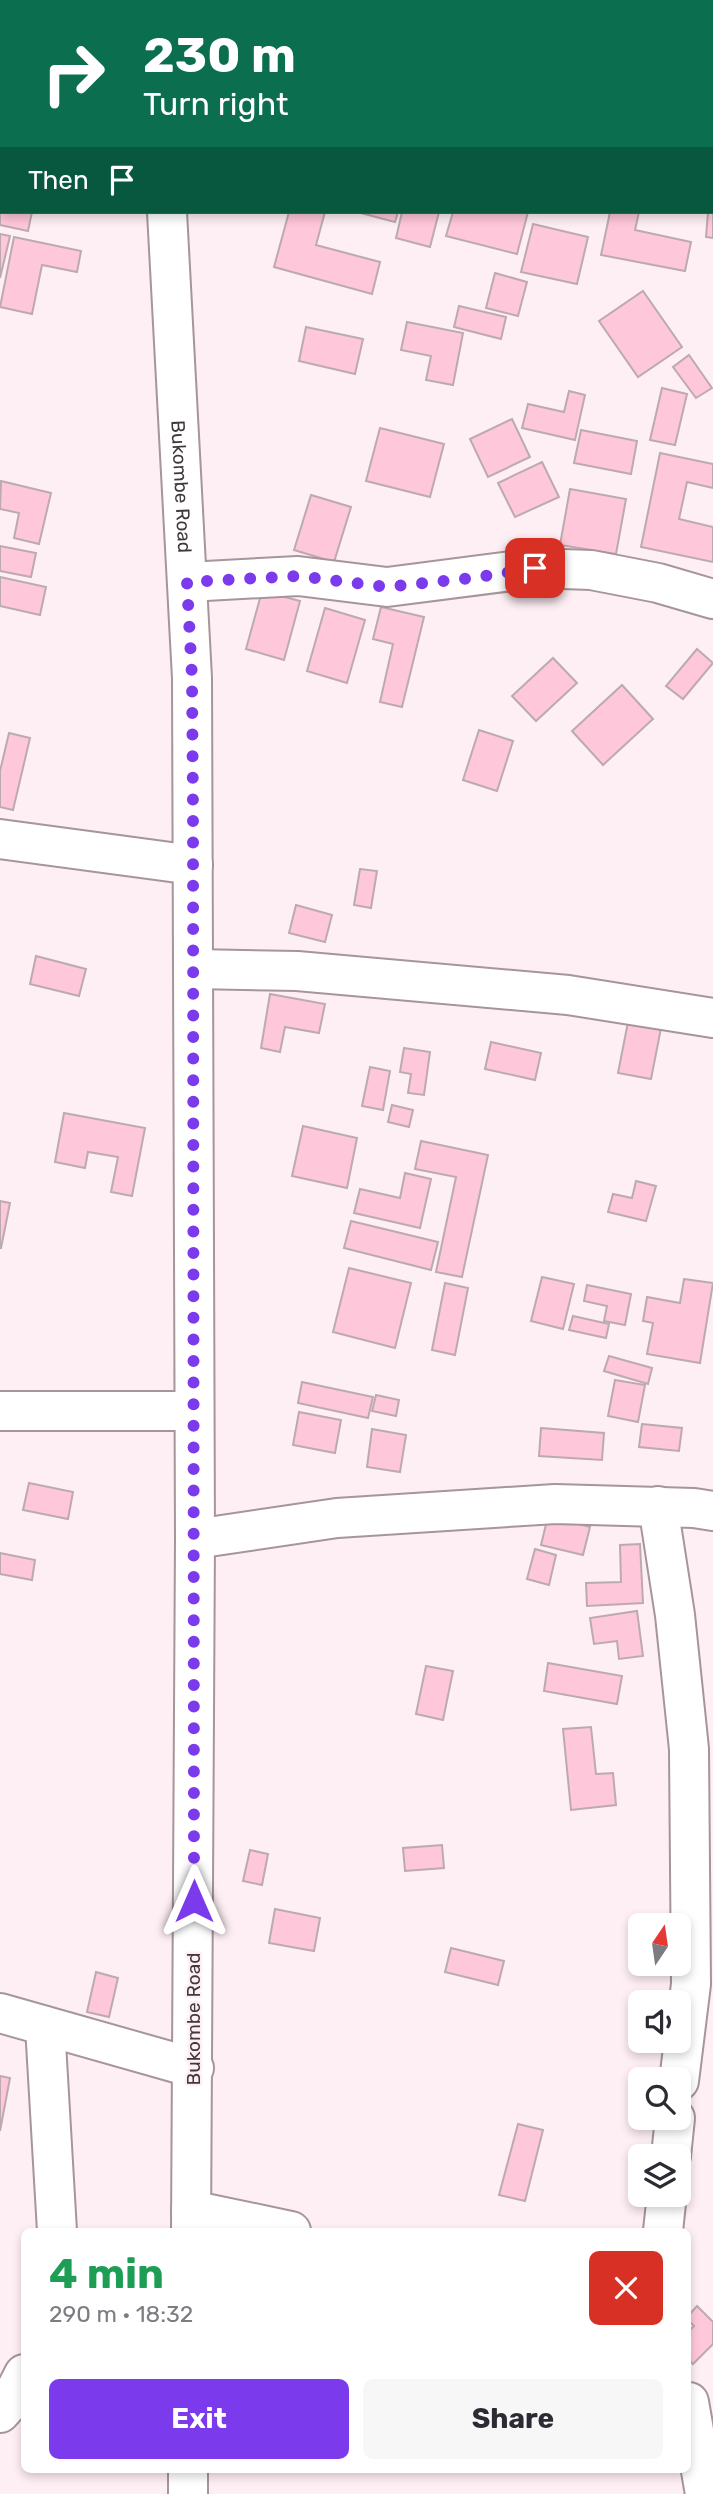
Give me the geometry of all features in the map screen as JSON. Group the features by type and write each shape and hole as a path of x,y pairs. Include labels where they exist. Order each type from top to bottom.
{"street":[{"name":"Bukombe Road","path":"167,214 192,678 195,1539 194,2068 191,2221"},
{"path":"187,582 298,576 387,587 535,568 591,570 658,583 713,599"},
{"path":"0,839 193,865"},
{"path":"194,969 297,971 568,995 713,1018"},
{"path":"0,1411 194,1411"},
{"path":"195,1539 337,1518 555,1504 658,1506 713,1511"},
{"path":"658,1506 675,1615 689,1749 691,1984 681,2067"},
{"path":"0,2013 194,2068"},
{"path":"45,2025 57,2228"},
{"path":"663,2228 666,2207"},
{"path":"191,2221 261,2228"},
{"path":"0,2413 9,2403 21,2380"},
{"path":"691,2403 713,2412"},
{"path":"691,2418 705,2494"},
{"path":"188,2473 188,2494"}],"building":[{"path":"0,214 32,214 28,231 0,225"},
{"path":"288,214 324,214 316,245 380,262 372,294 274,267"},
{"path":"365,214 397,214 395,222"},
{"path":"402,214 438,214 430,247 396,238"},
{"path":"452,214 527,214 517,254 446,236"},
{"path":"610,214 639,214 635,230 691,242 685,271 601,255"},
{"path":"708,214 713,214 713,238 706,237"},
{"path":"533,224 588,237 577,284 521,272"},
{"path":"0,234 10,236 0,278"},
{"path":"14,237 81,251 77,272 42,265 32,314 0,307"},
{"path":"495,273 527,282 518,316 486,308"},
{"path":"643,291 682,347 638,377 599,321"},
{"path":"459,306 506,317 501,339 454,327"},
{"path":"407,322 463,333 453,385 426,380 431,356 401,350"},
{"path":"306,327 363,339 355,374 299,361"},
{"path":"689,355 712,388 696,398 673,367"},
{"path":"662,388 687,394 675,445 650,440"},
{"path":"569,391 585,395 575,440 522,428 528,404 564,412"},
{"path":"512,419 530,457 488,477 470,439"},
{"path":"380,428 444,444 430,497 366,481"},
{"path":"581,430 637,441 631,474 574,463"},
{"path":"660,453 713,464 713,488 687,482 679,519 713,527 713,562 641,547"},
{"path":"542,462 559,497 515,517 498,483"},
{"path":"1,481 51,493 39,544 14,538 19,513 0,509"},
{"path":"570,489 626,499 616,554 560,545"},
{"path":"311,495 351,507 334,562 294,550"},
{"path":"0,546 36,553 31,577 0,571"},
{"path":"0,577 46,587 40,615 0,606"},
{"path":"262,591 300,601 284,660 246,649"},
{"path":"381,607 424,617 402,707 380,702 393,644 373,639"},
{"path":"325,608 365,620 347,683 307,671"},
{"path":"697,649 713,663 683,699 666,686"},
{"path":"553,658 577,683 536,721 512,696"},
{"path":"622,685 653,719 603,765 572,731"},
{"path":"479,730 513,741 497,791 463,780"},
{"path":"9,733 30,738 13,810 0,807 0,771"},
{"path":"360,869 377,871 371,908 354,905"},
{"path":"296,905 332,915 325,942 289,933"},
{"path":"36,956 86,969 79,996 30,984"},
{"path":"270,994 325,1004 319,1033 285,1027 280,1052 261,1048"},
{"path":"629,1017 662,1023 651,1079 618,1073"},
{"path":"491,1042 541,1053 535,1080 485,1069"},
{"path":"404,1048 430,1052 424,1095 408,1093 411,1074 400,1072"},
{"path":"370,1067 390,1071 383,1110 362,1106"},
{"path":"392,1105 413,1110 409,1127 388,1122"},
{"path":"64,1113 145,1128 132,1196 111,1192 118,1157 88,1152 85,1168 55,1162"},
{"path":"303,1126 357,1138 347,1188 292,1176"},
{"path":"421,1141 488,1155 462,1277 436,1272 456,1177 415,1169"},
{"path":"405,1173 431,1179 420,1228 354,1213 360,1189 400,1198"},
{"path":"636,1181 656,1186 646,1221 608,1212 613,1194 632,1198"},
{"path":"0,1201 10,1203 1,1248 0,1248"},
{"path":"351,1221 438,1242 431,1270 344,1248"},
{"path":"349,1268 411,1283 395,1348 333,1332"},
{"path":"542,1277 574,1284 563,1329 531,1321"},
{"path":"684,1279 713,1283 700,1363 647,1354 653,1323 643,1321 647,1297 680,1303"},
{"path":"445,1283 468,1288 455,1355 432,1350"},
{"path":"587,1285 631,1294 625,1325 604,1321 607,1306 584,1301"},
{"path":"573,1316 609,1324 606,1338 569,1330"},
{"path":"609,1356 652,1368 648,1384 604,1371"},
{"path":"615,1380 645,1385 638,1422 608,1416"},
{"path":"302,1382 373,1397 368,1418 298,1403"},
{"path":"376,1395 399,1400 396,1416 372,1411"},
{"path":"299,1412 341,1420 335,1453 293,1445"},
{"path":"642,1424 682,1428 679,1451 639,1447"},
{"path":"541,1428 604,1433 602,1460 539,1456"},
{"path":"372,1429 406,1435 400,1472 367,1467"},
{"path":"29,1483 73,1492 68,1519 23,1510"},
{"path":"548,1516 590,1527 583,1555 541,1545"},
{"path":"640,1544 643,1603 587,1606 586,1583 621,1582 620,1545"},
{"path":"535,1549 556,1555 549,1585 527,1579"},
{"path":"0,1553 35,1560 32,1580 0,1574"},
{"path":"637,1611 643,1656 619,1659 617,1641 594,1644 590,1618"},
{"path":"548,1663 622,1676 617,1704 544,1691"},
{"path":"426,1666 453,1671 443,1720 416,1714"},
{"path":"591,1727 596,1774 613,1773 616,1805 571,1810 563,1729"},
{"path":"442,1845 444,1868 405,1871 403,1848"},
{"path":"250,1850 268,1854 262,1885 243,1881"},
{"path":"275,1909 320,1918 314,1951 269,1943"},
{"path":"451,1948 504,1961 498,1985 445,1972"},
{"path":"96,1972 118,1978 109,2017 87,2012"},
{"path":"0,2076 10,2078 0,2131"},
{"path":"518,2124 543,2130 525,2201 499,2195"},
{"path":"697,2306 713,2322 713,2344 693,2364 691,2329 694,2326 691,2323 691,2313"}],"route":[{"path":"194,1901 195,1187 192,678 187,582 298,576 387,587 535,568"}]}
